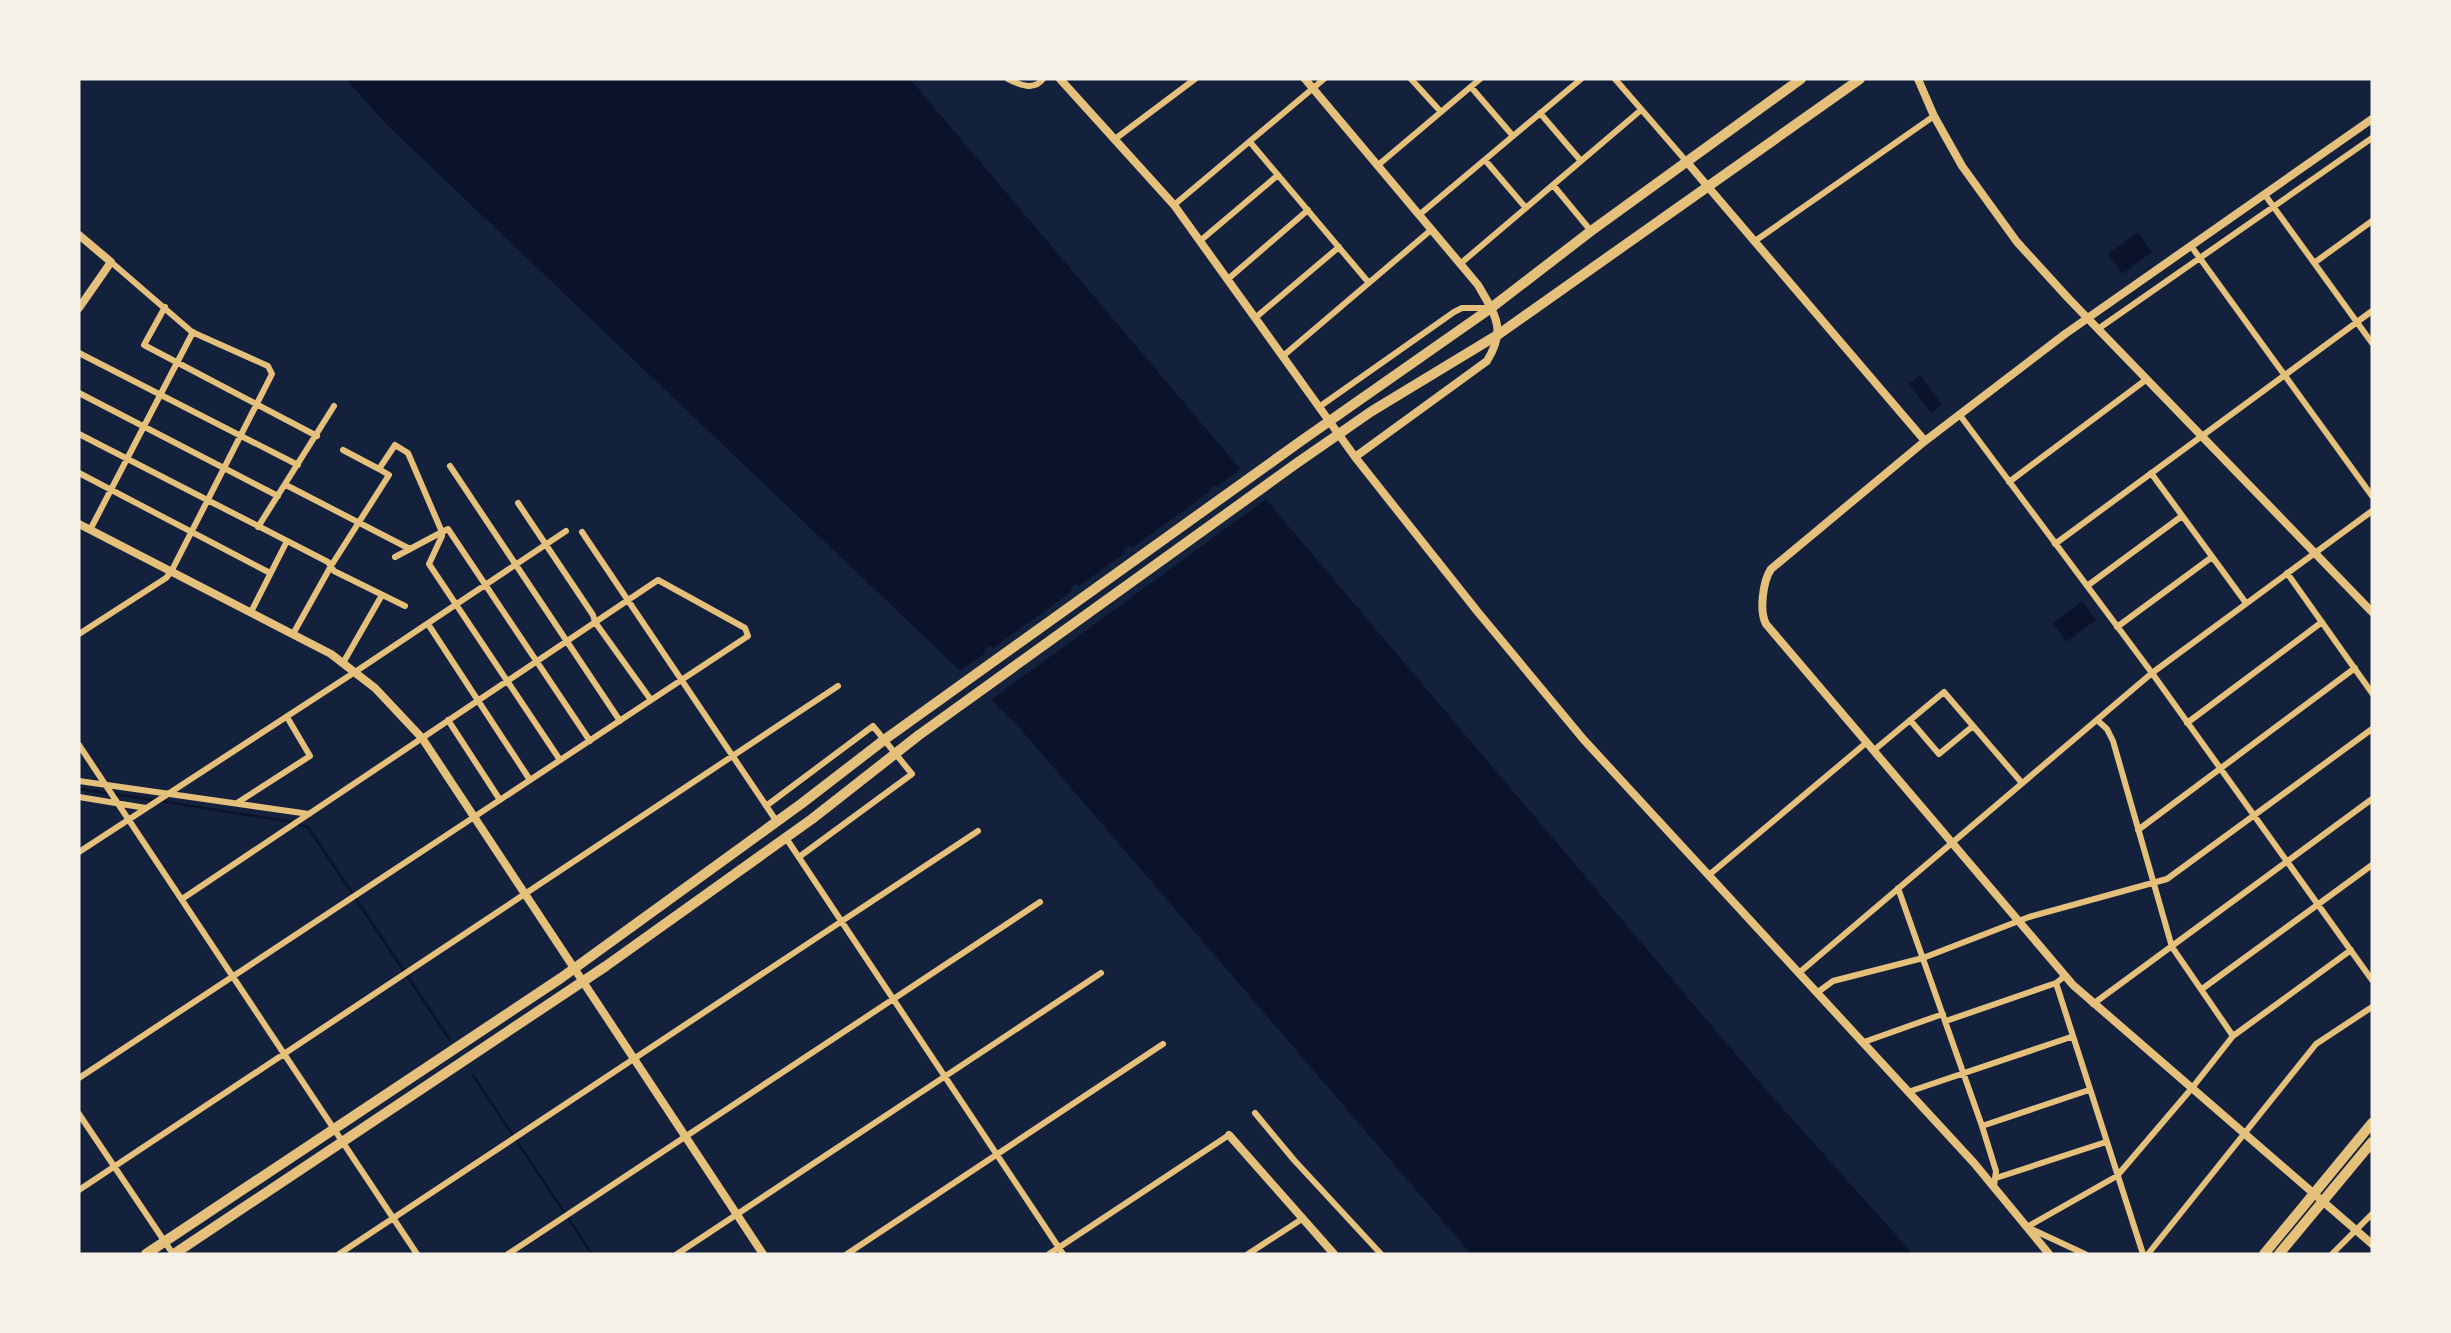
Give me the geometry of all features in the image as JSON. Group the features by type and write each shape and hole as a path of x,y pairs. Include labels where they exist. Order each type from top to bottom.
{"highway":[{"path":"2264,1254 2372,1123"},
{"path":"2279,1254 2372,1142"}],"main road":[{"path":"146,1254 575,968 801,804 884,740 1334,417 1491,308 1591,231 1801,79"},
{"path":"173,1254 582,982 786,838 919,735 1343,431 1499,334 1860,79"}],"street":[{"path":"1008,79 1030,86 1039,84 1043,79"},
{"path":"1062,79 1174,205 1355,457 1584,740 1995,1182 2049,1254"},
{"path":"1115,139 1195,79"},
{"path":"1305,79 1478,285 1497,321 1499,334 1487,361 1355,457"},
{"path":"1174,205 1324,79"},
{"path":"1411,79 1441,112"},
{"path":"1377,166 1480,79"},
{"path":"1419,215 1581,79"},
{"path":"1615,79 1925,441"},
{"path":"1918,79 1934,116 1962,166 2018,242 2098,329 2372,612"},
{"path":"1471,87 1513,136"},
{"path":"1460,264 1642,110"},
{"path":"1541,113 1581,161"},
{"path":"1755,242 1934,116"},
{"path":"2372,119 2088,318 1925,441 1771,569 1766,579 1762,615 1766,624 2065,976 2093,1004 2372,1244"},
{"path":"2098,329 2372,138"},
{"path":"1250,142 1369,283"},
{"path":"1485,160 1526,208"},
{"path":"1200,241 1278,175"},
{"path":"1553,185 1591,231"},
{"path":"2264,195 2372,343"},
{"path":"1227,279 1308,210"},
{"path":"2314,263 2372,222"},
{"path":"1283,356 1431,230"},
{"path":"79,234 193,332 268,366 272,374 171,572 166,578 79,634"},
{"path":"2191,246 2372,496"},
{"path":"1255,318 1339,247"},
{"path":"79,308 111,262"},
{"path":"164,307 144,345 317,436"},
{"path":"1319,407 1454,312 1462,308 1491,308"},
{"path":"2055,544 2372,311"},
{"path":"90,530 193,332"},
{"path":"79,353 298,465"},
{"path":"2010,482 2147,379"},
{"path":"79,393 278,496"},
{"path":"258,527 334,406"},
{"path":"1959,414 2152,673 2372,979"},
{"path":"79,433 287,541 331,566 334,571 405,606"},
{"path":"379,469 395,445 408,453 442,533 429,564 560,760"},
{"path":"293,634 331,566 390,475 343,450"},
{"path":"450,466 620,721"},
{"path":"2151,473 2246,603"},
{"path":"79,474 270,573"},
{"path":"286,485 410,549"},
{"path":"518,503 595,622 651,700"},
{"path":"1800,972 2152,673 2372,511"},
{"path":"2087,586 2182,516"},
{"path":"79,524 331,654 390,702 422,738 763,1254"},
{"path":"395,557 448,529 590,741"},
{"path":"79,852 566,531"},
{"path":"582,532 776,822"},
{"path":"251,612 287,541"},
{"path":"2117,626 2213,557"},
{"path":"2287,573 2372,693"},
{"path":"79,1078 748,636 745,628 658,580 182,900"},
{"path":"343,663 382,595"},
{"path":"2187,723 2322,622"},
{"path":"428,624 530,780"},
{"path":"2138,830 2355,668"},
{"path":"79,1190 838,686"},
{"path":"1873,751 1944,692 2022,783"},
{"path":"237,803 310,757 287,717"},
{"path":"2097,719 2107,729 2113,741 2172,947 2233,1035"},
{"path":"448,720 500,800"},
{"path":"1910,720 1939,754 1973,726"},
{"path":"765,806 873,726 912,774 799,857"},
{"path":"1818,992 1833,981 1923,958 2018,922 2167,879 2372,729"},
{"path":"1709,875 1866,743"},
{"path":"79,745 418,1254"},
{"path":"79,781 309,814"},
{"path":"79,797 149,806"},
{"path":"2093,1004 2372,799"},
{"path":"339,1254 978,831"},
{"path":"786,838 1060,1251"},
{"path":"2202,989 2372,866"},
{"path":"1898,888 1982,1126 1996,1171 1995,1182"},
{"path":"508,1254 1040,902"},
{"path":"2027,1227 2117,1176 2233,1035 2351,950"},
{"path":"677,1254 1101,973"},
{"path":"1864,1042 2056,983 2065,976"},
{"path":"2056,983 2071,1037 2145,1254"},
{"path":"2145,1254 2316,1044 2372,1007"},
{"path":"1909,1091 2071,1037"},
{"path":"847,1254 1163,1044"},
{"path":"1982,1126 2089,1090"},
{"path":"1255,1113 1294,1160 1381,1254"},
{"path":"79,1114 173,1254"},
{"path":"1049,1254 1060,1251 1229,1135 1334,1254"},
{"path":"1995,1182 2106,1142"},
{"path":"2332,1254 2372,1214"},
{"path":"1248,1254 1302,1219"},
{"path":"2027,1227 2085,1254"}],"water":[{"path":"346,79 910,79 1761,1084 1913,1254 1471,1254 1017,725 385,123"},
{"path":"2138,232 2152,252 2122,274 2108,254"},
{"path":"1920,375 1942,405 1931,413 1909,384"},
{"path":"2082,601 2096,620 2066,642 2053,623"}],"pier":[{"path":"1243,467 1269,497 988,702 957,673 985,653 985,649 990,646 993,648 1071,592 1071,588 1076,584 1079,586 1124,554 1124,550 1132,548 1209,492 1214,485 1217,487"}],"waterway":[{"path":"79,789 154,800"},
{"path":"160,801 292,822"},
{"path":"298,824 308,827 450,1040"},
{"path":"473,1075 592,1254"}]}
